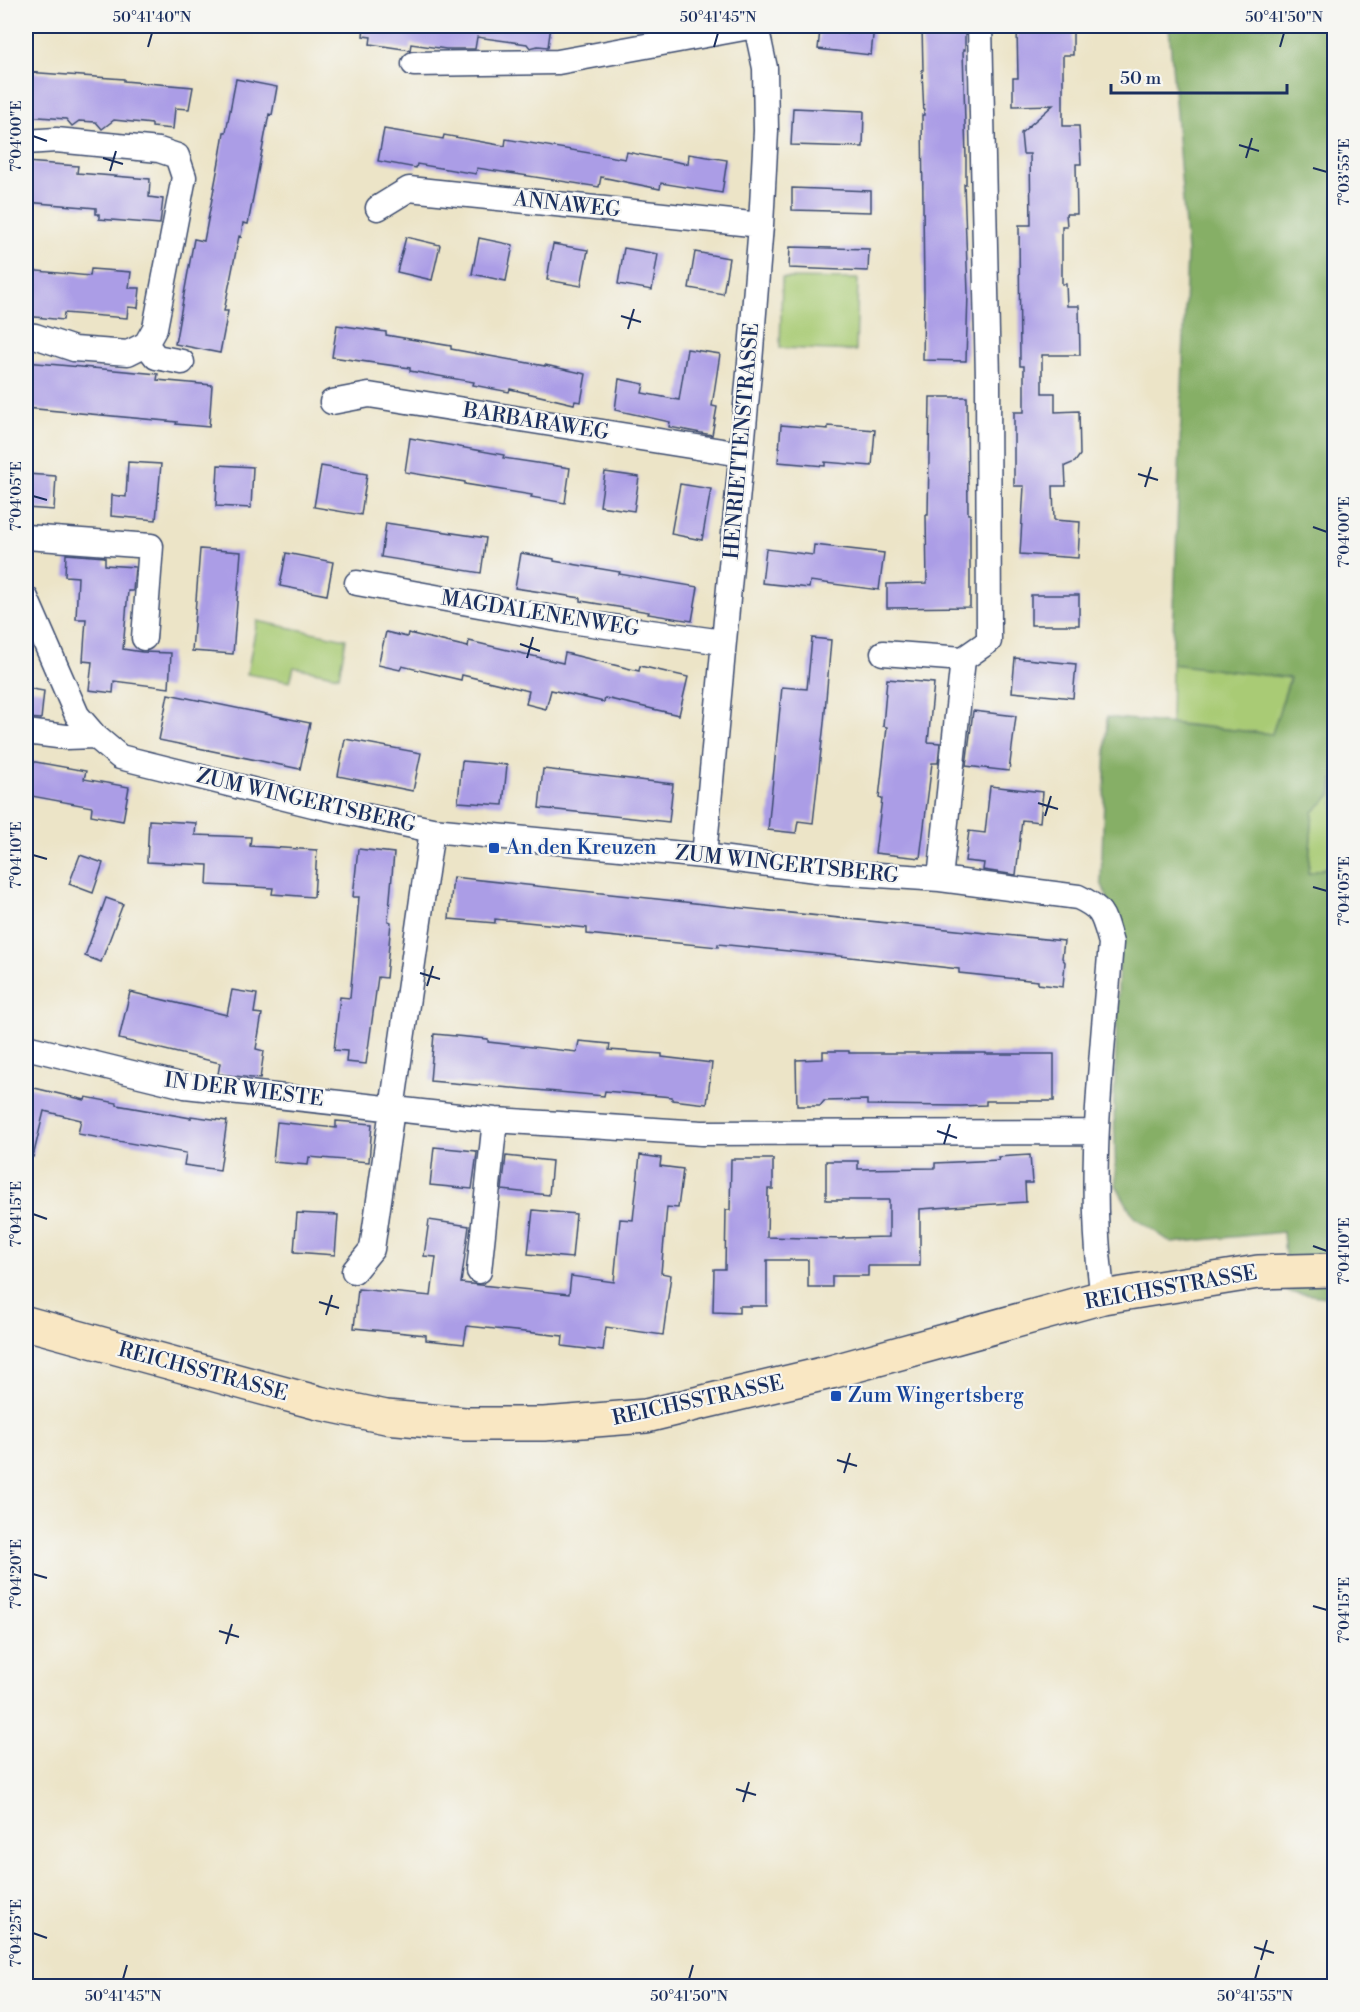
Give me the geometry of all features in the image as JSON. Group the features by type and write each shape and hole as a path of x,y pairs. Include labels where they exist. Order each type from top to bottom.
{"main road":[{"name":"REICHSSTRASSE","path":"26,1323 299,1398 386,1417 465,1424 544,1424 646,1416 764,1389 1103,1297 1258,1272 1335,1270"}],"street":[{"name":"HENRIETTENSTRASSE","path":"414,64 558,62 755,26 765,68 766,131 750,362 704,856"},
{"path":"883,653 963,659 989,641 988,378 980,26"},
{"path":"26,142 56,140 159,150 177,156 184,177 155,328 146,344 128,353 74,349 26,335"},
{"name":"ANNAWEG","path":"378,208 409,189 760,225"},
{"path":"146,344 156,357 182,362"},
{"name":"BARBARAWEG","path":"332,402 369,395 741,454"},
{"path":"26,537 151,546 144,638"},
{"name":"MAGDALENENWEG","path":"357,583 563,620 723,642"},
{"name":"ZUM WINGERTSBERG","path":"26,598 77,716 95,736 120,757 314,805 432,830 704,856 832,872 940,879 1078,897 1094,904 1103,915 1111,943 1096,1132 1097,1259 1103,1297"},
{"path":"940,879 963,659"},
{"path":"26,732 66,737 95,736"},
{"path":"354,1271 372,1249 432,830"},
{"name":"IN DER WIESTE","path":"26,1047 185,1086 495,1119 702,1133 1096,1132"},
{"path":"479,1271 495,1119"}],"green space":[{"path":"1169,26 1334,26 1334,773 1331,795 1313,812 1308,874 1334,865 1334,1298 1288,1292 1283,1232 1172,1243 1134,1217 1116,1185 1114,1105 1120,930 1101,882 1107,717 1272,734 1290,678 1172,664 1187,252"},
{"path":"782,278 858,279 856,351 780,348"},
{"path":"257,621 346,639 339,676 294,667 290,682 247,674"},
{"path":"1172,664 1290,677 1272,734 1171,723"},
{"path":"1334,773 1334,865 1308,874 1313,812 1331,795"}],"building":[{"path":"364,26 551,26 548,47 530,48 527,44 477,37 475,49 446,49 411,44 410,50 370,44 371,37 363,36"},
{"path":"847,26 874,26 871,55 818,49 820,30 846,33"},
{"path":"965,26 965,50 963,50 966,184 964,184 968,293 966,361 923,360 922,27"},
{"path":"1073,27 1073,55 1063,55 1063,126 1079,126 1081,164 1076,164 1077,214 1066,214 1067,226 1062,226 1062,284 1066,284 1067,306 1079,306 1080,355 1042,355 1042,393 1055,393 1055,412 1079,411 1080,455 1075,462 1065,466 1066,486 1053,486 1054,520 1080,522 1078,558 1020,554 1024,486 1014,486 1014,412 1024,412 1024,366 1020,366 1019,225 1031,225 1030,154 1023,154 1021,133 1053,105 1013,106 1013,78 1018,78 1017,29"},
{"path":"26,72 193,87 189,109 175,108 173,129 114,120 102,129 96,122 79,121 72,126 66,119 26,116"},
{"path":"236,79 277,87 272,115 269,114 248,224 243,223 241,237 239,236 224,311 228,311 220,353 175,344 194,239 204,241"},
{"path":"793,108 864,111 863,147 791,145"},
{"path":"384,129 443,139 444,135 505,146 506,139 625,159 627,152 688,164 689,154 727,160 722,193 661,183 660,189 601,177 599,187 477,168 476,174 417,164 416,168 378,161"},
{"path":"26,162 78,166 77,173 150,179 149,197 163,199 160,224 99,219 96,208 26,202"},
{"path":"792,188 871,191 871,212 792,210"},
{"path":"406,237 440,245 432,280 397,272"},
{"path":"479,238 513,245 506,281 472,274"},
{"path":"553,244 588,250 581,286 547,280"},
{"path":"790,247 869,249 868,271 789,268"},
{"path":"624,248 658,254 652,290 618,284"},
{"path":"695,252 729,258 723,294 689,288"},
{"path":"91,269 131,272 129,288 140,288 138,308 128,307 127,318 64,313 63,320 26,316 27,270 90,276"},
{"path":"337,325 386,332 386,335 451,346 451,349 586,374 581,402 575,401 574,404 510,389 509,392 473,385 474,382 410,371 410,368 332,357"},
{"path":"687,349 720,354 712,406 717,407 712,435 669,427 670,422 615,410 619,379 644,384 642,393 679,400"},
{"path":"26,362 158,374 157,380 212,385 209,427 26,408"},
{"path":"930,397 967,397 970,607 887,608 887,584 927,583 926,515 928,515"},
{"path":"781,425 875,430 872,466 825,462 825,466 778,462"},
{"path":"410,438 504,455 503,458 570,468 565,503 405,472"},
{"path":"128,462 161,464 156,520 111,516 112,495 126,497"},
{"path":"218,465 253,467 251,508 216,506"},
{"path":"321,466 367,474 361,515 314,507"},
{"path":"605,472 639,477 634,511 600,506"},
{"path":"26,474 56,476 54,510 26,508"},
{"path":"680,484 711,489 702,540 671,534"},
{"path":"386,523 486,538 481,573 381,557"},
{"path":"814,545 884,553 879,590 810,581 809,588 762,583 766,549 813,555"},
{"path":"200,549 241,552 233,654 192,651"},
{"path":"286,553 333,562 327,595 280,586"},
{"path":"521,553 620,572 619,574 698,587 692,621 581,601 581,598 515,588"},
{"path":"66,554 105,557 105,565 135,567 133,591 128,591 123,649 171,653 169,688 114,681 113,693 89,690 92,662 83,661 86,619 76,619 78,577 65,576"},
{"path":"1031,595 1079,595 1079,625 1031,625"},
{"path":"386,632 407,637 408,633 468,647 469,641 563,663 565,653 639,671 640,666 688,677 679,715 605,698 604,702 551,690 546,709 526,704 529,691 462,675 461,680 402,666 400,670 378,665"},
{"path":"812,638 831,640 813,823 798,821 796,833 768,830 782,687 807,689"},
{"path":"1015,658 1076,664 1073,698 1012,692"},
{"path":"887,679 934,683 928,742 940,743 938,763 932,763 920,858 875,853 882,799 879,798 887,727 883,726"},
{"path":"26,688 44,691 41,719 26,718"},
{"path":"168,694 310,723 300,769 159,740"},
{"path":"973,711 1016,716 1009,771 966,766"},
{"path":"345,739 421,753 413,791 338,776"},
{"path":"30,761 86,771 84,779 129,787 123,821 91,815 92,807 26,795"},
{"path":"462,761 507,765 503,805 458,802"},
{"path":"543,769 673,784 669,822 539,808"},
{"path":"990,786 1043,792 1040,822 1022,820 1016,875 983,870 984,863 965,861 969,831 985,833"},
{"path":"149,820 196,823 195,835 251,837 250,846 317,850 314,897 272,894 273,888 207,885 208,865 147,862"},
{"path":"358,849 394,853 386,978 378,977 366,1064 346,1062 347,1051 334,1050 340,997 350,998 359,897 353,897"},
{"path":"80,855 103,863 93,893 69,884"},
{"path":"453,877 1064,941 1063,987 1038,984 1038,981 959,973 959,969 718,944 718,947 587,934 587,928 495,919 495,923 449,919"},
{"path":"106,898 123,904 101,962 85,956"},
{"path":"232,990 257,994 254,1013 262,1014 256,1049 264,1051 260,1079 218,1074 220,1063 119,1039 130,992 227,1015"},
{"path":"434,1034 577,1052 579,1041 610,1044 609,1050 662,1054 662,1057 712,1063 707,1104 672,1100 672,1097 605,1091 604,1096 430,1081"},
{"path":"823,1051 1054,1054 1054,1101 986,1101 986,1105 960,1106 867,1105 867,1100 824,1101 820,1106 797,1106 796,1060 823,1059"},
{"path":"26,1086 85,1100 86,1097 191,1118 191,1116 227,1121 220,1170 184,1165 186,1153 78,1134 81,1120 44,1111 33,1157 26,1156"},
{"path":"336,1121 372,1124 369,1162 309,1157 308,1165 273,1162 277,1122 336,1128"},
{"path":"434,1147 476,1151 472,1189 430,1185"},
{"path":"640,1155 661,1158 660,1166 683,1169 678,1208 667,1207 661,1273 671,1275 663,1335 606,1327 603,1351 562,1346 563,1336 467,1326 464,1344 426,1340 426,1335 354,1328 358,1289 431,1296 436,1257 424,1256 429,1220 469,1226 461,1283 569,1294 571,1276 614,1282 620,1219 633,1220"},
{"path":"1030,1155 1032,1183 1025,1183 1026,1202 920,1209 920,1266 868,1266 868,1276 832,1276 832,1287 808,1287 808,1260 767,1260 767,1306 739,1306 739,1313 713,1312 714,1269 725,1269 726,1210 730,1210 731,1159 773,1159 773,1189 768,1189 767,1237 843,1239 889,1237 889,1200 826,1200 826,1161 858,1161 858,1169 935,1168 935,1163 999,1160 998,1157"},
{"path":"506,1156 552,1161 549,1195 502,1190"},
{"path":"533,1210 576,1214 572,1258 528,1254"},
{"path":"297,1213 338,1215 335,1255 294,1252"}],"place":[{"name":"An den Kreuzen","path":"494,848"},
{"name":"Zum Wingertsberg","path":"836,1396"}]}
